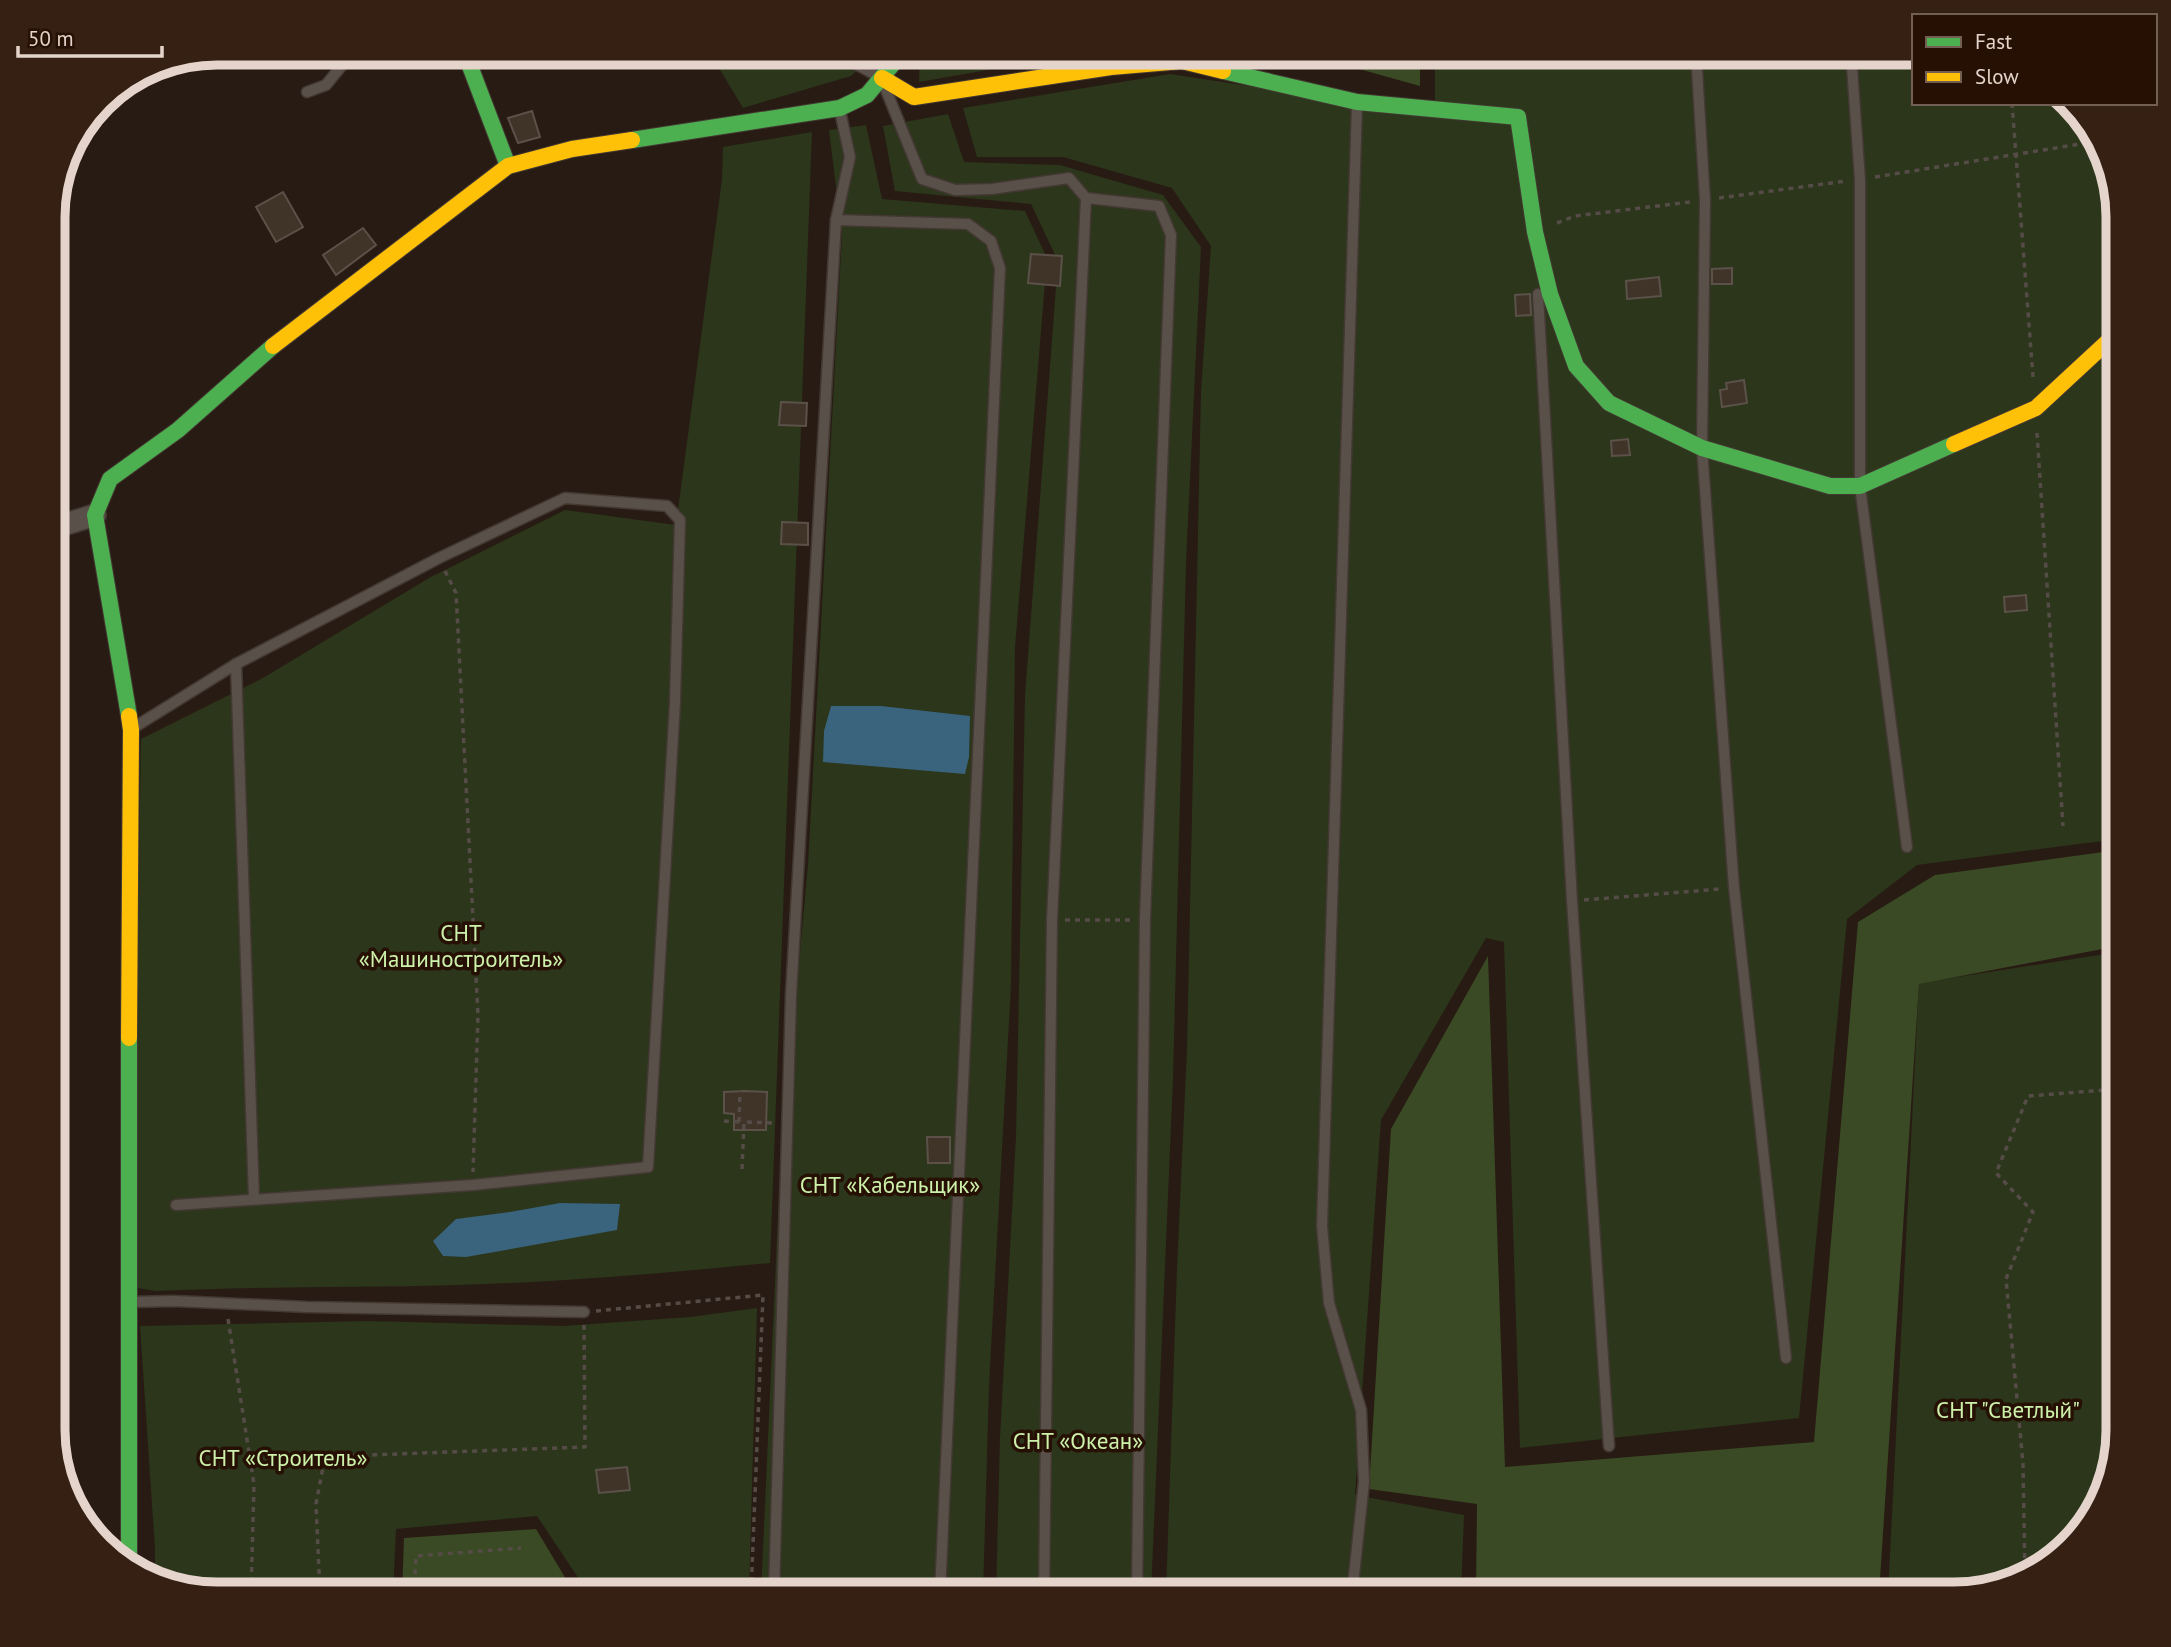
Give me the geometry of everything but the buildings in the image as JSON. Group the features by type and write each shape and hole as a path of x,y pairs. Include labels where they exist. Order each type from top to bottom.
{"street":[{"path":"470,65 508,166"},
{"path":"129,1554 131,730 95,515 110,479 178,430 276,343 508,166 572,149 839,108 867,94 892,65"},
{"path":"882,78 914,97 1087,65"},
{"path":"1199,65 1357,102 1518,117 1535,232 1550,294 1576,366 1609,403 1702,448 1830,486 1860,486 2036,408 2106,344"},
{"path":"65,524 95,515"}],"lane":[{"path":"307,92 326,85 342,65"},
{"path":"858,65 882,78 922,179 955,190 992,189 1069,178 1086,198 1052,920 1044,1582"},
{"path":"1697,65 1705,200 1702,448 1734,888 1786,1358"},
{"path":"1852,65 1860,180 1860,486 1907,847"},
{"path":"1353,1582 1364,1482 1361,1410 1329,1303 1322,1226 1357,102"},
{"path":"774,1582 791,995 836,220 850,157 839,108"},
{"path":"1086,198 1159,206 1171,235 1145,919 1137,1582"},
{"path":"836,220 968,224 991,241 1000,268 941,1582"},
{"path":"1535,232 1572,901 1609,1446"},
{"path":"131,730 236,664 439,558 565,498 667,506 680,520 675,702 648,1167 473,1185 176,1205"},
{"path":"236,664 254,1199"},
{"path":"128,1302 584,1312"}],"path":[{"path":"2012,105 2036,408 2063,826"},
{"path":"1535,232 1575,216 1860,180 2087,143"},
{"path":"439,558 456,593 478,1015 473,1185"},
{"path":"1572,901 1734,888"},
{"path":"1052,920 1101,922 1145,919"},
{"path":"2025,1565 2023,1464 2006,1279 2033,1212 1996,1173 2028,1096 2106,1090"},
{"path":"740,1091 742,1169"},
{"path":"724,1121 777,1124"},
{"path":"319,1582 316,1504 323,1467 342,1456 585,1447 584,1312 763,1295 751,1582"},
{"path":"226,1305 254,1484 251,1582"},
{"path":"415,1582 416,1556 521,1548"}],"green space":[{"path":"717,65 862,65 851,76 743,108"},
{"path":"920,65 1017,65 919,82"},
{"path":"1356,65 1420,65 1420,86 1359,69"},
{"path":"1435,65 1912,65 1912,105 2058,105 2069,116 2091,149 2101,177 2106,216 2106,841 1917,865 1847,919 1799,1418 1520,1448 1504,942 1486,938 1381,1120 1355,1495 1464,1515 1461,1582 1166,1582 1187,1049 1201,391 1211,246 1172,188 1063,157 977,157 963,108 1170,74 1435,114"},
{"name":"СНТ «Океан»","path":"948,114 964,162 1060,165 1163,195 1201,247 1186,563 1173,1079 1152,1582 996,1582 1000,1438 1016,1136 1025,695 1058,261 1031,204 895,191 883,126"},
{"name":"СНТ «Кабельщик»","path":"866,125 882,199 1025,211 1047,258 1015,647 1011,985 989,1386 983,1582 762,1582 780,1170 808,865 842,235 829,130"},
{"name":"СНТ «Машиностроитель»","path":"812,132 770,1263 497,1284 156,1291 132,1287 141,739 263,678 429,578 565,510 676,525 722,179 723,147"},
{"path":"2106,852 2106,948 1919,984 1880,1582 1476,1582 1477,1504 1369,1489 1391,1129 1488,956 1505,1467 1814,1442 1858,922 1935,875"},
{"name":"СНТ \"Светлый\"","path":"2106,954 2106,1430 2101,1470 2086,1506 2069,1531 2055,1545 2013,1571 1974,1581 1889,1582 1919,983"},
{"name":"СНТ «Строитель»","path":"757,1308 749,1582 581,1582 537,1516 396,1529 394,1582 197,1581 155,1569 140,1326 369,1321 563,1326 690,1317"},
{"path":"536,1529 568,1582 402,1582 404,1538"}],"water":[{"path":"831,706 881,706 970,716 969,757 965,774 823,762 824,731"},
{"path":"560,1203 620,1204 617,1230 466,1257 443,1256 433,1241 456,1219"}],"traffic: fast":[{"path":"470,65 508,166"},
{"path":"632,140 840,108 867,95 892,65"},
{"path":"1223,71 1357,102 1518,117 1535,232 1550,294 1576,366 1609,403 1702,448 1830,486 1860,486 1954,444"},
{"path":"129,716 95,515 110,479 178,430 273,346"},
{"path":"129,1038 129,1554"}],"traffic: slow":[{"path":"882,78 914,97 1135,65"},
{"path":"1198,65 1223,71"},
{"path":"273,346 508,166 572,149 632,140"},
{"path":"1954,444 2036,408 2106,343"},
{"path":"129,716 129,1038"}]}
